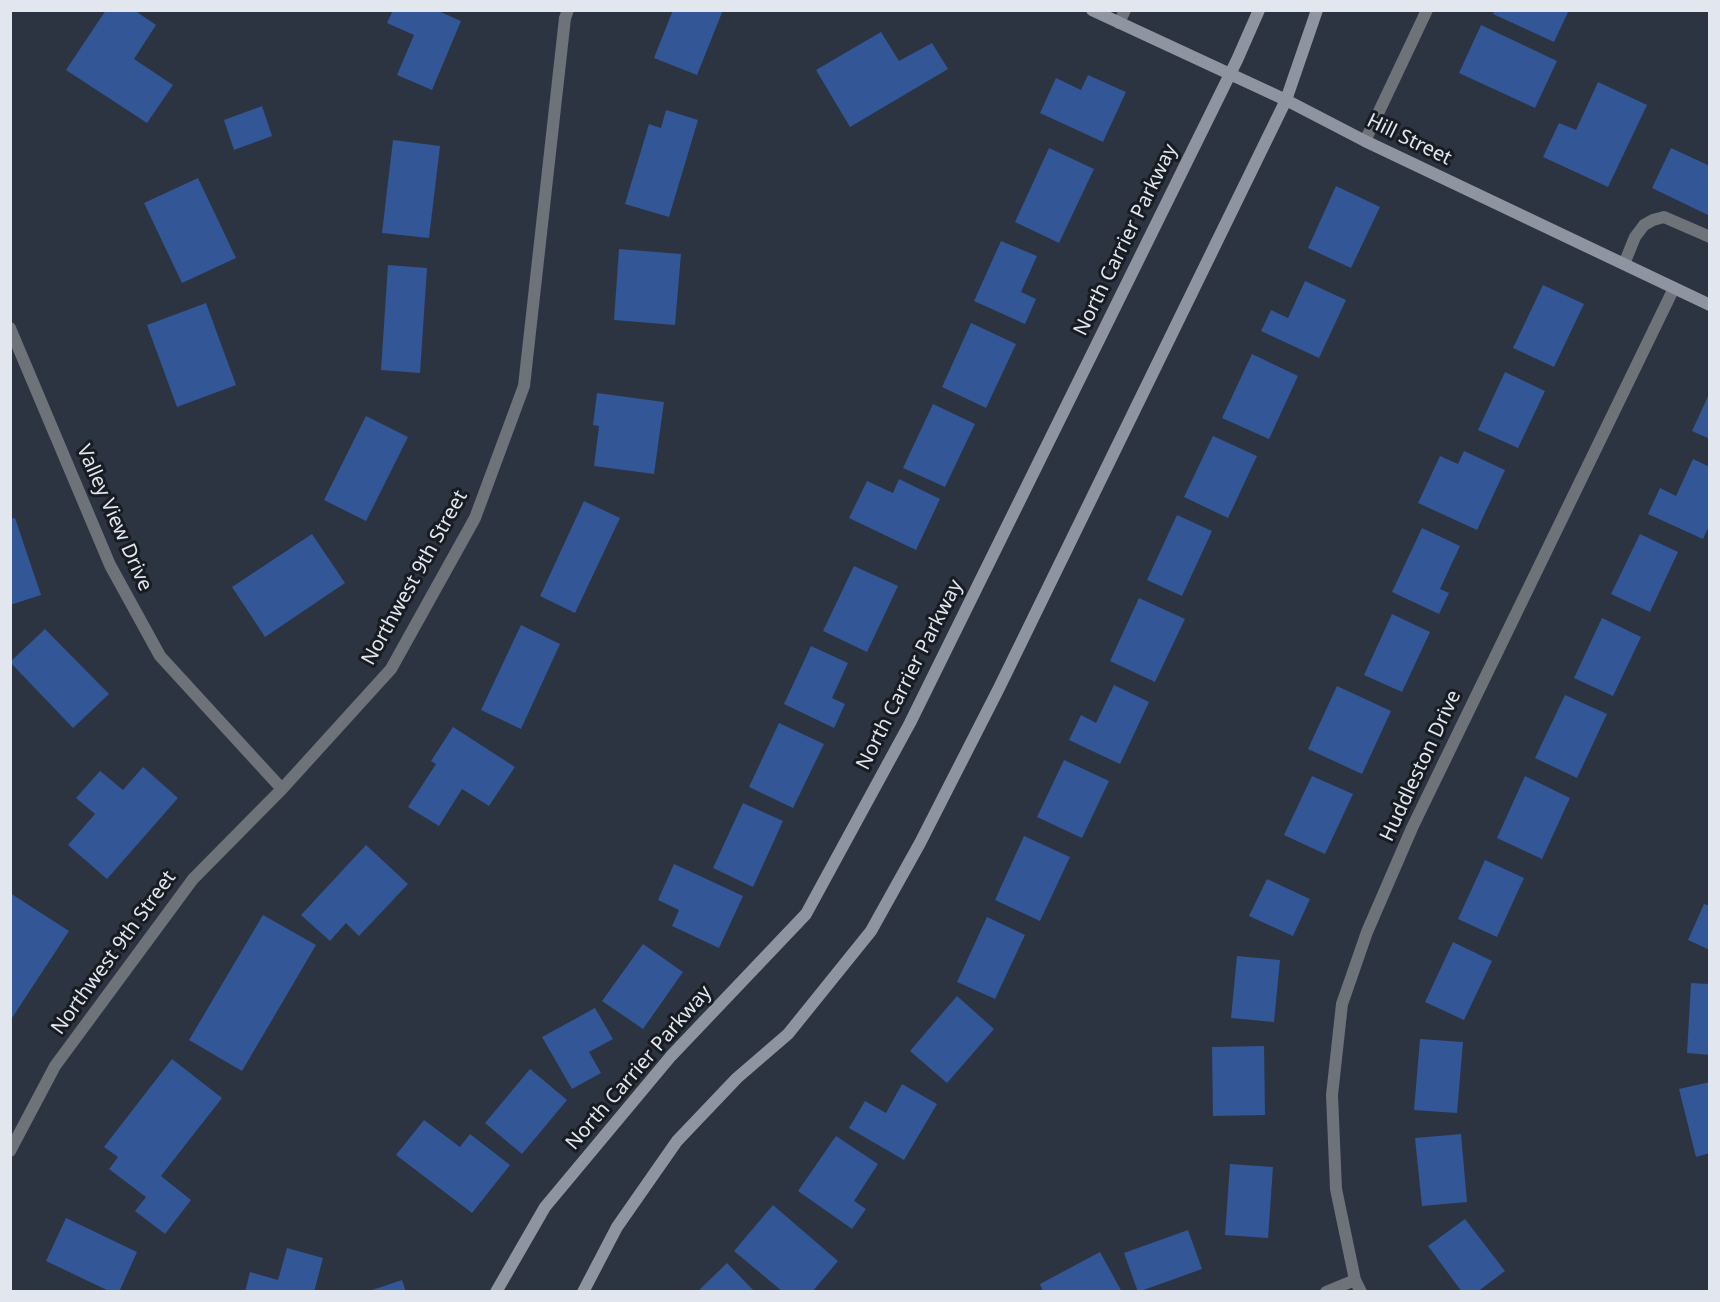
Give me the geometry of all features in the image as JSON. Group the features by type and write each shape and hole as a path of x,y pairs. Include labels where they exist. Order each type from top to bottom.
{"main road":[{"name":"Hill Street","path":"1092,10 1286,100 1365,141 1710,305"},
{"name":"North Carrier Parkway","path":"496,1292 545,1207 671,1056 806,914 910,723 1237,60 1259,10"},
{"path":"583,1292 617,1227 677,1141 737,1078 788,1034 871,931 920,843 999,688 1286,100 1317,10"}],"street":[{"name":"Northwest 9th Street","path":"10,1151 55,1066 193,879 282,789 391,669 475,518 524,386 565,18 568,10"},
{"path":"1119,23 1125,10"},
{"path":"1365,141 1427,10"},
{"path":"1624,264 1635,237 1644,225 1653,220 1664,218 1710,237"},
{"name":"Huddleston Drive","path":"1358,1286 1336,1189 1332,1095 1342,1004 1367,932 1412,828 1674,288"},
{"name":"Valley View Drive","path":"10,328 110,565 160,656 282,789"},
{"path":"1326,1292 1358,1286"}],"building":[{"path":"106,10 134,10 156,25 134,59 173,85 147,123 66,70"},
{"path":"393,10 436,10 461,21 432,90 397,75 414,35 387,23"},
{"path":"673,10 723,10 697,75 654,58"},
{"path":"1495,10 1569,10 1554,42 1493,14"},
{"path":"1481,25 1557,61 1535,108 1459,73"},
{"path":"881,32 899,61 932,43 948,69 850,127 816,70"},
{"path":"1088,75 1126,92 1103,142 1040,113 1056,78 1081,90"},
{"path":"1598,82 1647,105 1608,187 1543,157 1559,123 1576,130"},
{"path":"262,106 272,136 234,150 224,120"},
{"path":"666,110 698,120 669,217 625,204 649,124 661,128"},
{"path":"393,140 440,146 429,238 382,233"},
{"path":"1049,148 1094,169 1059,243 1015,222"},
{"path":"1671,148 1710,166 1710,216 1652,188"},
{"path":"198,178 236,258 182,283 144,203"},
{"path":"1336,186 1380,207 1351,268 1308,248"},
{"path":"1001,241 1037,256 1021,292 1036,299 1025,324 974,301"},
{"path":"619,249 681,254 675,325 614,320"},
{"path":"388,265 427,268 420,373 381,370"},
{"path":"1305,281 1346,300 1319,358 1261,331 1271,310 1288,318"},
{"path":"1543,285 1584,304 1554,367 1513,348"},
{"path":"206,303 236,385 177,407 147,325"},
{"path":"971,323 1016,344 986,408 942,387"},
{"path":"1252,354 1298,376 1269,439 1222,418"},
{"path":"1505,372 1545,391 1518,448 1478,430"},
{"path":"1710,392 1710,439 1692,431"},
{"path":"597,393 664,402 654,474 594,466 599,426 593,425"},
{"path":"933,404 975,424 945,487 903,468"},
{"path":"366,416 408,437 366,521 324,500"},
{"path":"1213,436 1257,456 1228,518 1184,497"},
{"path":"1464,451 1505,470 1477,530 1418,503 1440,456 1458,464"},
{"path":"1693,459 1710,467 1710,524 1703,539 1648,514 1660,488 1676,496"},
{"path":"899,479 940,499 916,550 849,518 867,481 893,493"},
{"path":"584,501 620,518 575,613 540,596"},
{"path":"1177,515 1212,531 1182,596 1147,580"},
{"path":"15,518 41,595 10,605 10,519"},
{"path":"1422,528 1460,546 1440,589 1449,593 1439,614 1392,592"},
{"path":"312,534 345,583 265,637 232,587"},
{"path":"1640,534 1678,552 1650,612 1611,594"},
{"path":"854,566 898,586 867,652 823,631"},
{"path":"1139,598 1185,619 1155,682 1110,661"},
{"path":"1392,614 1430,632 1402,692 1364,675"},
{"path":"1602,618 1641,637 1613,696 1574,678"},
{"path":"521,625 560,644 521,729 481,710"},
{"path":"45,629 109,694 73,728 10,662"},
{"path":"811,646 848,663 832,698 845,704 834,728 784,704"},
{"path":"1114,685 1149,702 1120,764 1069,740 1081,715 1096,723"},
{"path":"1337,686 1391,711 1362,774 1308,749"},
{"path":"1565,695 1607,714 1577,778 1535,758"},
{"path":"779,723 824,744 793,808 749,787"},
{"path":"453,727 515,767 489,806 462,789 439,826 408,807 436,764 431,761"},
{"path":"1064,760 1109,781 1082,838 1037,817"},
{"path":"143,767 178,798 107,879 68,845 95,814 76,798 100,771 123,790"},
{"path":"1312,776 1353,794 1325,854 1284,835"},
{"path":"1525,776 1570,798 1542,859 1497,838"},
{"path":"743,803 783,821 753,887 713,868"},
{"path":"1024,836 1070,857 1040,921 995,900"},
{"path":"366,845 408,884 359,936 346,923 330,941 301,915"},
{"path":"1485,860 1524,878 1497,937 1458,919"},
{"path":"674,864 743,896 719,948 672,926 679,910 658,900"},
{"path":"1267,879 1310,899 1293,936 1249,916"},
{"path":"10,893 69,931 10,1021"},
{"path":"1704,904 1710,906 1710,950 1688,940"},
{"path":"263,915 316,945 242,1071 189,1040"},
{"path":"987,917 1025,935 995,999 957,982"},
{"path":"1453,942 1492,961 1464,1020 1425,1002"},
{"path":"643,944 683,972 643,1029 602,1001"},
{"path":"1237,956 1280,960 1274,1022 1231,1018"},
{"path":"1691,983 1710,984 1710,1055 1687,1053"},
{"path":"957,996 994,1029 947,1083 910,1051"},
{"path":"595,1008 613,1039 589,1052 601,1073 572,1089 542,1037"},
{"path":"1420,1039 1463,1042 1457,1113 1414,1110"},
{"path":"1264,1046 1265,1115 1213,1116 1212,1047"},
{"path":"172,1059 222,1098 161,1176 191,1200 165,1234 135,1211 146,1197 109,1169 118,1157 104,1147"},
{"path":"530,1069 567,1100 522,1154 485,1123"},
{"path":"1710,1082 1710,1153 1696,1157 1679,1089"},
{"path":"902,1084 937,1104 904,1160 849,1128 865,1101 886,1113"},
{"path":"424,1120 460,1147 470,1134 510,1165 472,1213 396,1155"},
{"path":"1461,1134 1467,1202 1422,1206 1415,1138"},
{"path":"836,1136 878,1164 854,1201 866,1209 852,1229 798,1191"},
{"path":"1230,1164 1273,1167 1268,1238 1225,1235"},
{"path":"773,1205 838,1261 812,1292 783,1292 734,1251"},
{"path":"66,1218 137,1252 119,1292 111,1292 46,1261"},
{"path":"1465,1219 1505,1271 1477,1292 1462,1292 1428,1246"},
{"path":"1188,1230 1202,1269 1138,1292 1124,1253"},
{"path":"287,1248 323,1258 314,1292 245,1292 250,1272 278,1280"},
{"path":"1100,1252 1122,1292 1043,1292 1040,1284"},
{"path":"727,1263 755,1292 697,1292"},
{"path":"402,1280 406,1292 369,1292 369,1291"}]}
